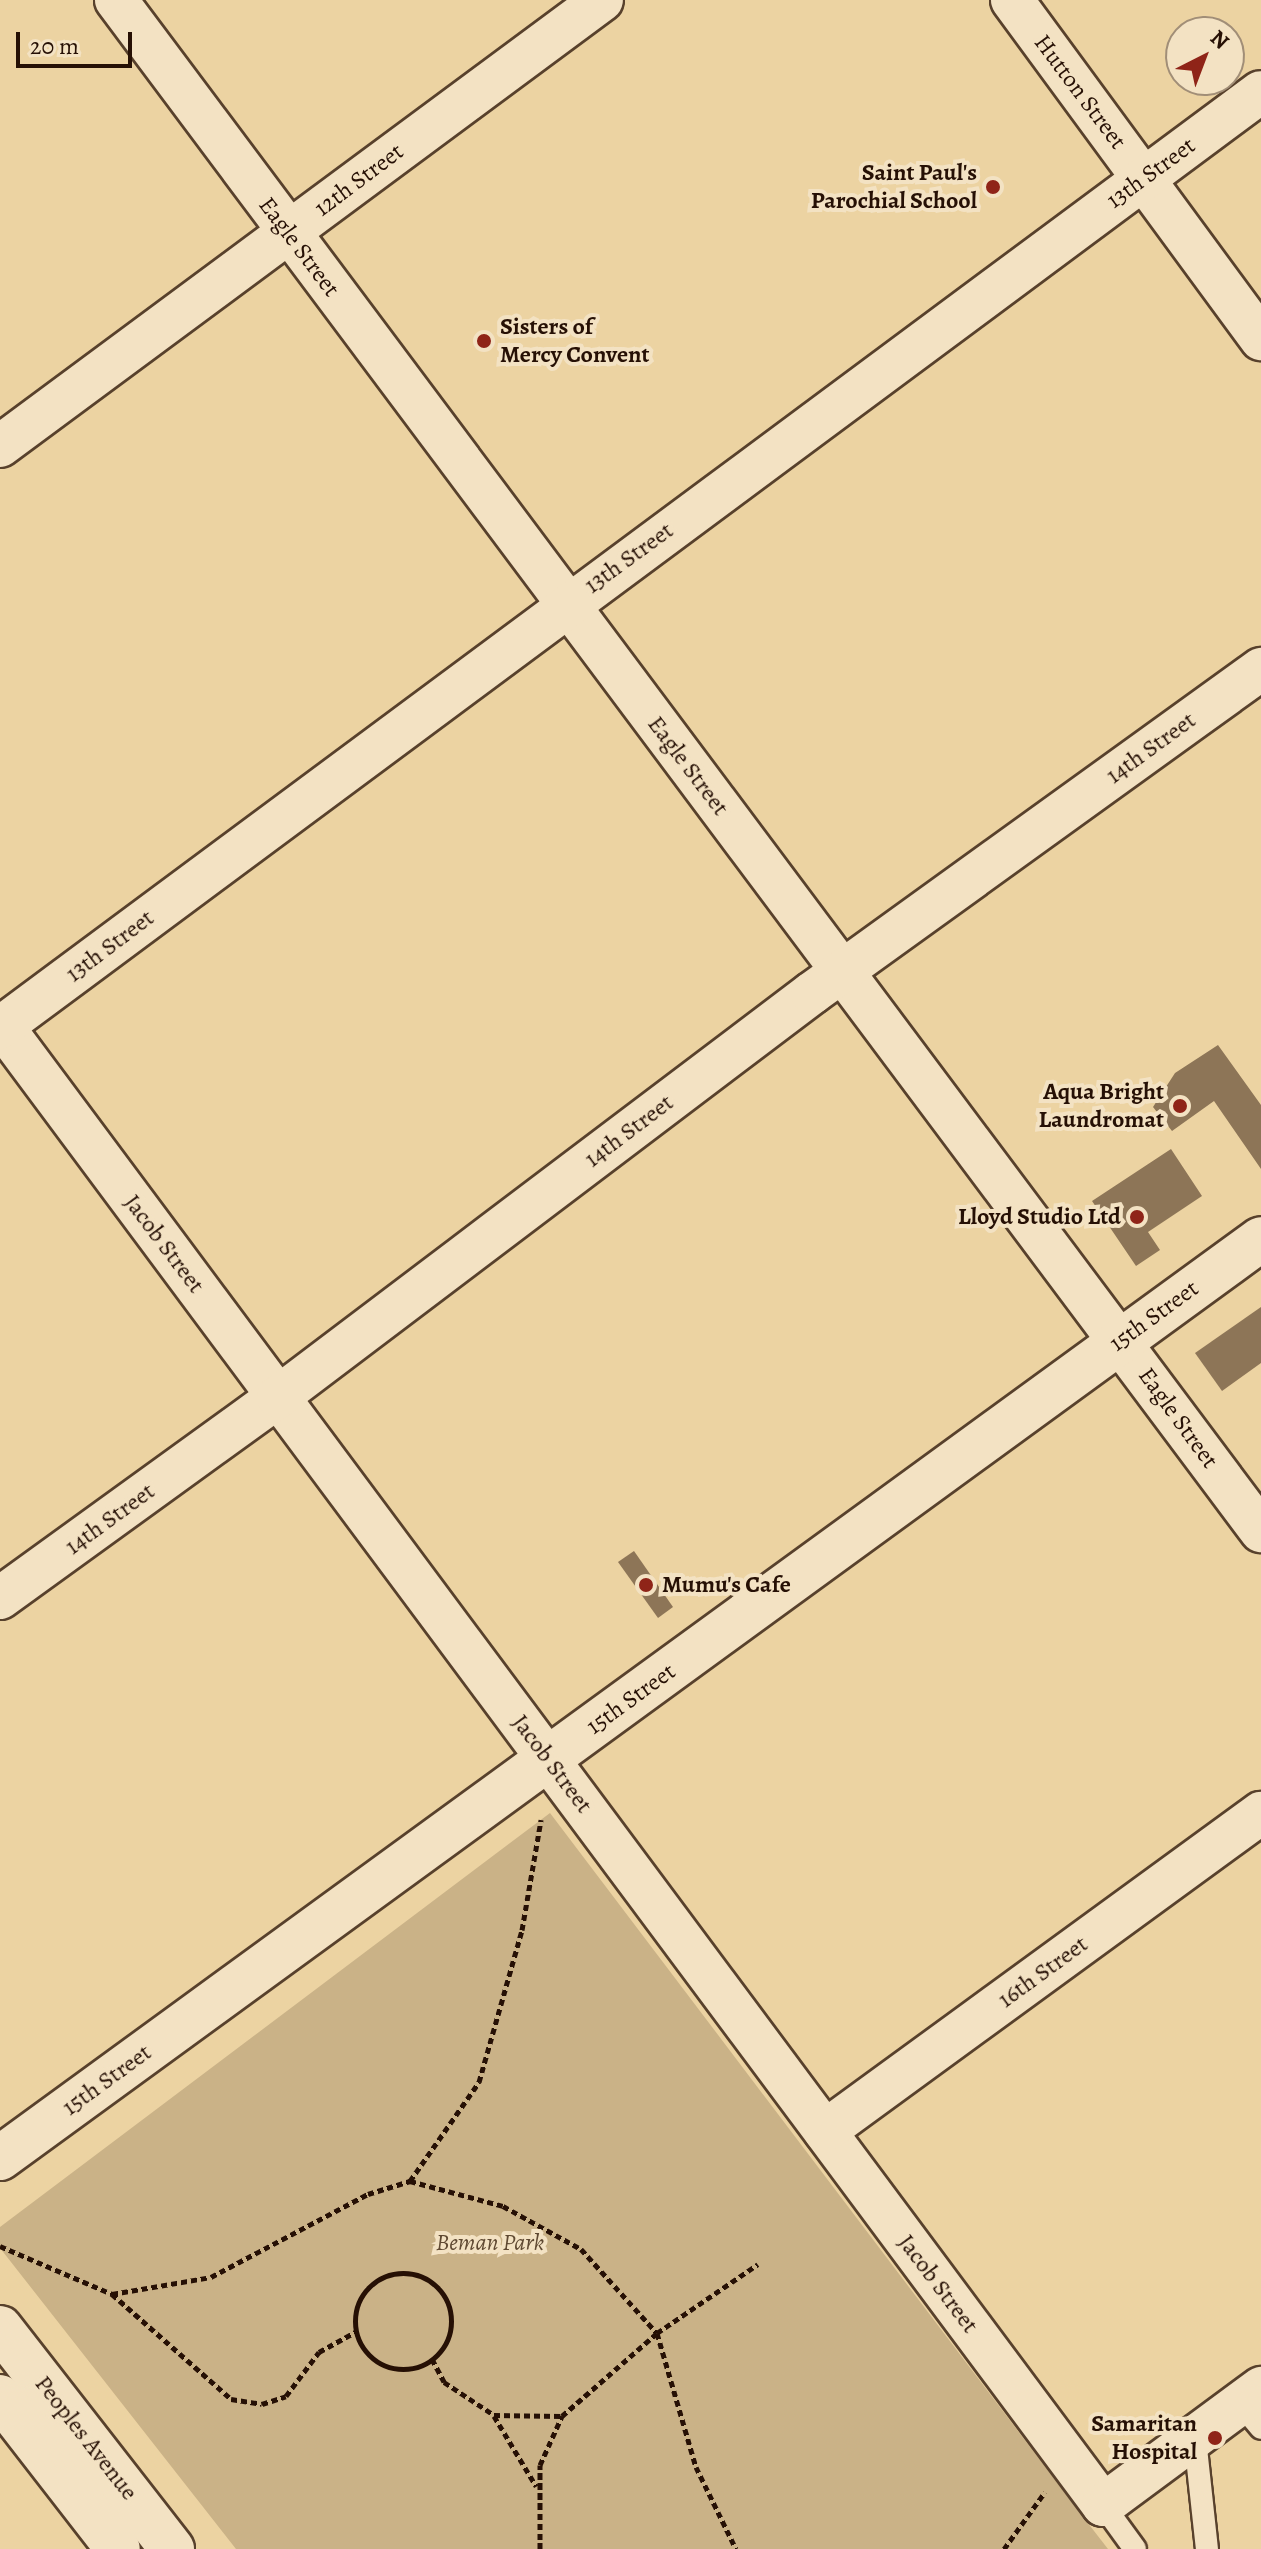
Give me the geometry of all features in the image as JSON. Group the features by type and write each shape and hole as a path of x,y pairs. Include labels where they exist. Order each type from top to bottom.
{"street":[{"name":"Eagle Street","path":"116,0 1261,1531"},
{"name":"12th Street","path":"0,446 602,0"},
{"name":"Hutton Street","path":"1012,0 1261,339"},
{"name":"13th Street","path":"1,1025 1261,92"},
{"name":"14th Street","path":"0,1598 278,1397 842,971 1261,669"},
{"name":"Jacob Street","path":"1,1025 1103,2505"},
{"name":"15th Street","path":"0,2158 1261,1239"},
{"name":"16th Street","path":"825,2131 1261,1813"},
{"name":"Peoples Avenue","path":"0,2328 172,2549"},
{"name":"Peoples Avenue","path":"0,2397 118,2549"},
{"path":"1103,2505 1195,2439 1254,2407"}],"lane":[{"path":"1195,2439 1207,2549"},
{"path":"1103,2505 1135,2549"}],"path":[{"path":"410,2181 479,2082 522,1930 542,1816"},
{"path":"112,2294 211,2277 368,2194 410,2181 503,2206 581,2249 657,2333 696,2467 736,2549"},
{"path":"0,2246 112,2294 231,2399 262,2404 286,2396 319,2352 357,2331"},
{"path":"540,2549 536,2487 540,2465 562,2416 657,2333 758,2264"},
{"path":"396,2273 427,2279 440,2289 452,2318 450,2334 432,2359 410,2368 387,2366 373,2358 357,2331 356,2316 368,2287 396,2273"},
{"path":"432,2359 444,2382 494,2415 536,2487"},
{"path":"494,2415 562,2416"},
{"path":"1004,2549 1046,2491"}],"green space":[{"name":"Beman Park","path":"550,1813 1108,2549 236,2549 0,2248 0,2227"}],"building":[{"name":"Aqua Bright Laundromat","path":"1218,1045 1261,1105 1261,1169 1214,1101 1172,1131 1153,1107 1175,1073"},
{"name":"Lloyd Studio Ltd","path":"1171,1149 1202,1196 1148,1232 1160,1250 1136,1266 1092,1201"},
{"path":"1261,1307 1261,1363 1222,1391 1195,1353"},
{"name":"Mumu's Cafe","path":"634,1551 673,1607 658,1618 618,1562"}],"place":[{"name":"Saint Paul's Parochial School","path":"993,187"},
{"name":"Sisters of Mercy Convent","path":"484,341"},
{"name":"Aqua Bright Laundromat","path":"1180,1106"},
{"name":"Lloyd Studio Ltd","path":"1137,1217"},
{"name":"Mumu's Cafe","path":"646,1585"},
{"name":"Samaritan Hospital","path":"1215,2438"}]}
